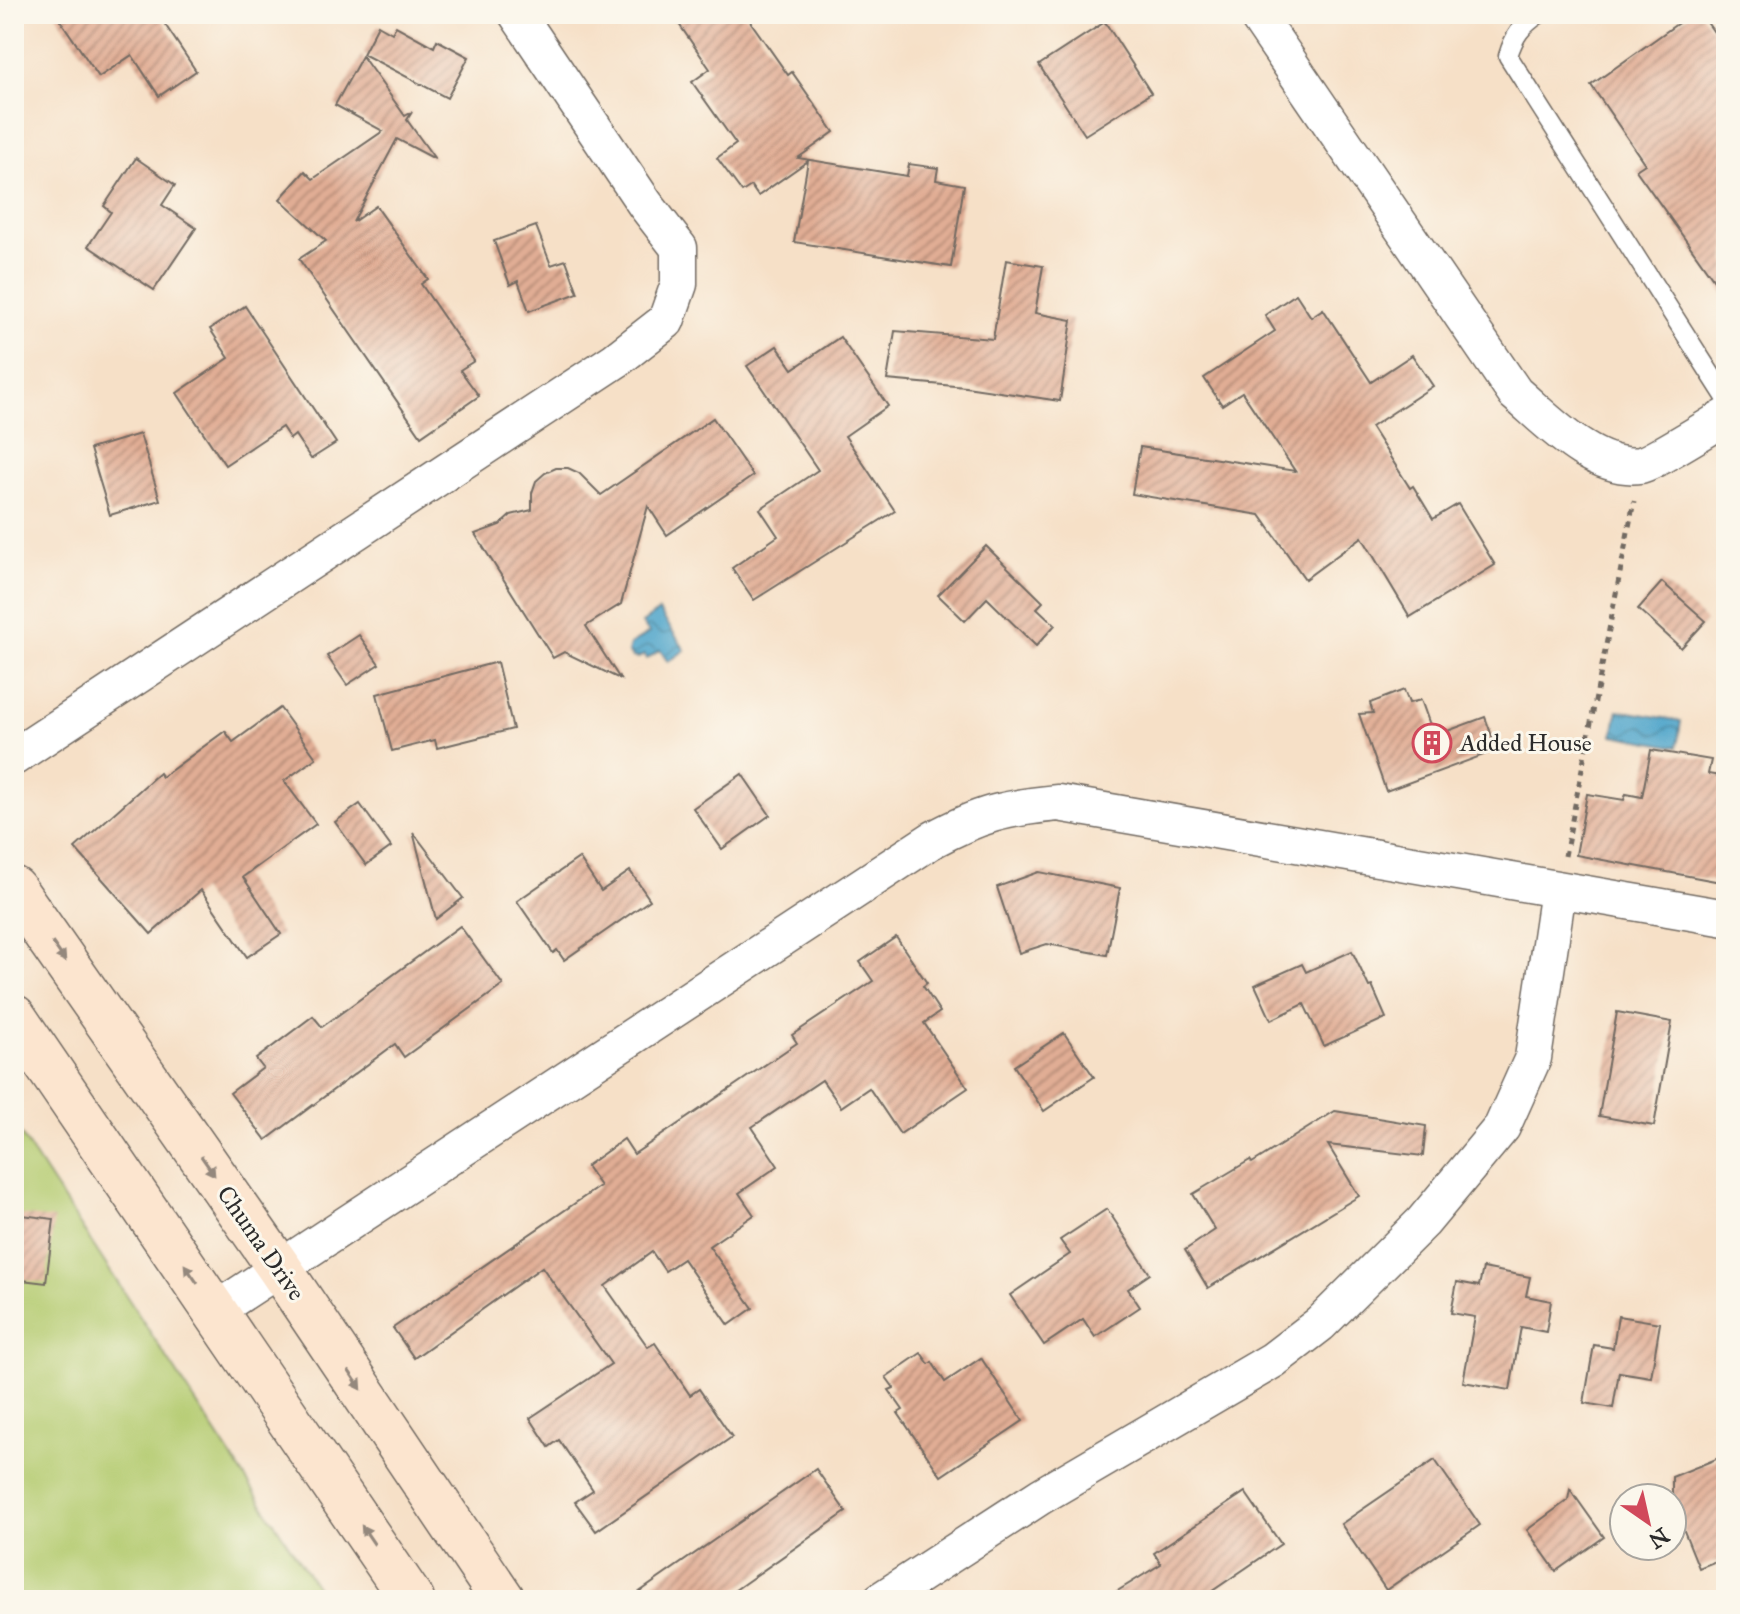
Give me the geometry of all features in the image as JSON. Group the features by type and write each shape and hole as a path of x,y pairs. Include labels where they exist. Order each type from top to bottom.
{"main road":[{"name":"Chuma Drive","path":"14,889 280,1269 503,1600"},
{"path":"14,1017 412,1600"}],"street":[{"path":"14,757 603,369 666,321 679,284 679,248 645,204 517,14"},
{"path":"1256,14 1515,393 1570,440 1607,461 1641,465 1726,417"},
{"path":"216,1310 932,840 966,821 1009,808 1058,803 1726,918"},
{"path":"881,1600 1041,1496 1273,1360 1320,1324 1423,1222 1502,1127 1533,1058 1558,890"}],"lane":[{"path":"1539,14 1523,25 1513,38 1508,56 1726,398"}],"path":[{"path":"1558,890 1641,465"}],"green space":[{"path":"14,1124 325,1600 14,1600"}],"water":[{"path":"659,611 685,650 668,662 660,650 647,659 644,655 632,657 628,652 630,645 649,633 642,623"},
{"path":"1618,710 1681,721 1677,747 1613,735"}],"building":[{"path":"56,14 158,14 196,71 159,96 132,55 99,77"},
{"path":"672,14 745,14 788,75 792,72 834,132 798,158 907,176 909,164 938,168 936,180 964,185 951,267 794,242 808,161 758,196 751,186 742,192 717,158 736,144 692,82 710,69"},
{"path":"1691,14 1701,14 1726,49 1726,297 1636,170 1645,164 1591,85"},
{"path":"1105,22 1151,93 1085,135 1039,65"},
{"path":"378,25 392,33 396,26 434,47 437,40 469,57 447,98 363,54"},
{"path":"362,56 405,116 412,112 407,120 435,159 397,139 353,222 376,206 428,279 421,284 474,361 460,370 479,396 421,436 299,259 326,241 280,199 305,171 313,179 383,131 335,105"},
{"path":"136,158 175,185 162,205 196,228 154,290 88,246 111,212 104,206"},
{"path":"536,226 551,265 566,260 578,293 529,311 518,281 510,285 494,241"},
{"path":"1006,260 1043,266 1035,313 1072,320 1060,401 966,387 887,380 895,331 993,339"},
{"path":"1296,294 1311,317 1323,309 1371,382 1412,355 1433,386 1371,427 1433,519 1458,504 1495,565 1410,617 1362,537 1305,579 1260,515 1132,494 1140,447 1295,471 1242,392 1222,405 1204,378 1275,331 1265,315"},
{"path":"245,306 336,443 311,459 295,435 290,439 282,427 225,465 177,393 229,358 210,329"},
{"path":"840,337 888,406 845,436 895,511 754,600 732,568 778,536 760,509 818,470 747,366 777,346 793,369"},
{"path":"713,418 753,476 667,535 648,506 621,604 586,626 620,679 564,652 553,658 475,534 500,525 511,515 532,510 536,481 545,473 556,468 568,468 579,473 601,495"},
{"path":"140,434 160,500 110,515 90,449"},
{"path":"986,546 1043,602 1037,608 1055,625 1036,646 987,598 965,621 938,595"},
{"path":"1662,582 1706,621 1681,648 1638,609"},
{"path":"359,635 379,664 347,685 327,656"},
{"path":"497,662 513,729 437,748 435,740 392,751 377,694"},
{"name":"Added House","path":"1404,690 1409,703 1421,700 1434,736 1485,717 1497,750 1386,791 1359,714 1373,713 1370,703"},
{"path":"280,708 316,758 284,781 316,824 243,877 281,934 247,957 201,890 151,934 75,848 159,773 162,777 225,731 233,742"},
{"path":"1651,750 1711,760 1708,774 1726,777 1726,883 1576,855 1587,794 1624,800 1626,794 1642,797"},
{"path":"742,774 770,815 722,849 693,808"},
{"path":"360,804 391,847 366,865 335,822"},
{"path":"413,832 463,898 436,919"},
{"path":"579,858 601,891 630,871 650,900 564,960 557,950 553,953 517,901"},
{"path":"1039,872 1120,888 1107,955 1047,944 1019,953 997,887"},
{"path":"460,926 503,985 404,1057 395,1044 266,1140 230,1093 263,1068 256,1059 313,1016 322,1027"},
{"path":"896,937 927,983 923,986 940,1012 924,1023 968,1088 900,1134 869,1088 841,1107 822,1080 752,1127 778,1166 739,1193 754,1215 709,1246 753,1308 729,1325 683,1259 665,1271 652,1252 605,1286 648,1347 655,1343 690,1395 699,1389 732,1437 596,1531 575,1502 593,1490 559,1440 549,1447 530,1418 611,1364 542,1267 414,1358 393,1328 600,1186 586,1166 624,1139 634,1154 797,1043 792,1035 873,981 860,962"},
{"path":"1352,951 1386,1018 1324,1046 1304,1004 1271,1020 1255,985 1302,964 1306,972"},
{"path":"1617,1012 1672,1022 1654,1126 1599,1116"},
{"path":"1064,1033 1094,1077 1044,1111 1014,1066"},
{"path":"1335,1111 1426,1126 1423,1156 1328,1145 1359,1196 1208,1288 1185,1250 1215,1230 1193,1194 1250,1160 1252,1163"},
{"path":"1107,1209 1150,1274 1128,1289 1140,1307 1095,1337 1083,1319 1044,1345 1010,1295 1070,1254 1060,1240"},
{"path":"14,1214 54,1219 46,1283 14,1279"},
{"path":"1483,1268 1530,1277 1526,1296 1551,1301 1546,1332 1521,1327 1510,1390 1463,1382 1475,1317 1451,1313 1457,1282 1479,1286"},
{"path":"1618,1316 1660,1323 1651,1377 1619,1372 1613,1408 1584,1403 1594,1345 1613,1348"},
{"path":"921,1353 929,1364 932,1362 945,1382 981,1358 1023,1421 941,1476 898,1413 903,1410 889,1390 894,1388 886,1377"},
{"path":"1726,1455 1726,1557 1699,1568 1688,1541 1688,1482 1672,1482 1672,1477"},
{"path":"1435,1460 1480,1525 1386,1590 1341,1524"},
{"path":"816,1469 846,1512 721,1600 628,1600"},
{"path":"1570,1489 1604,1537 1556,1571 1527,1530 1568,1500"},
{"path":"1245,1492 1281,1544 1199,1600 1103,1600 1161,1564 1154,1553"}],"place":[{"name":"Added House","path":"1432,743"}]}
